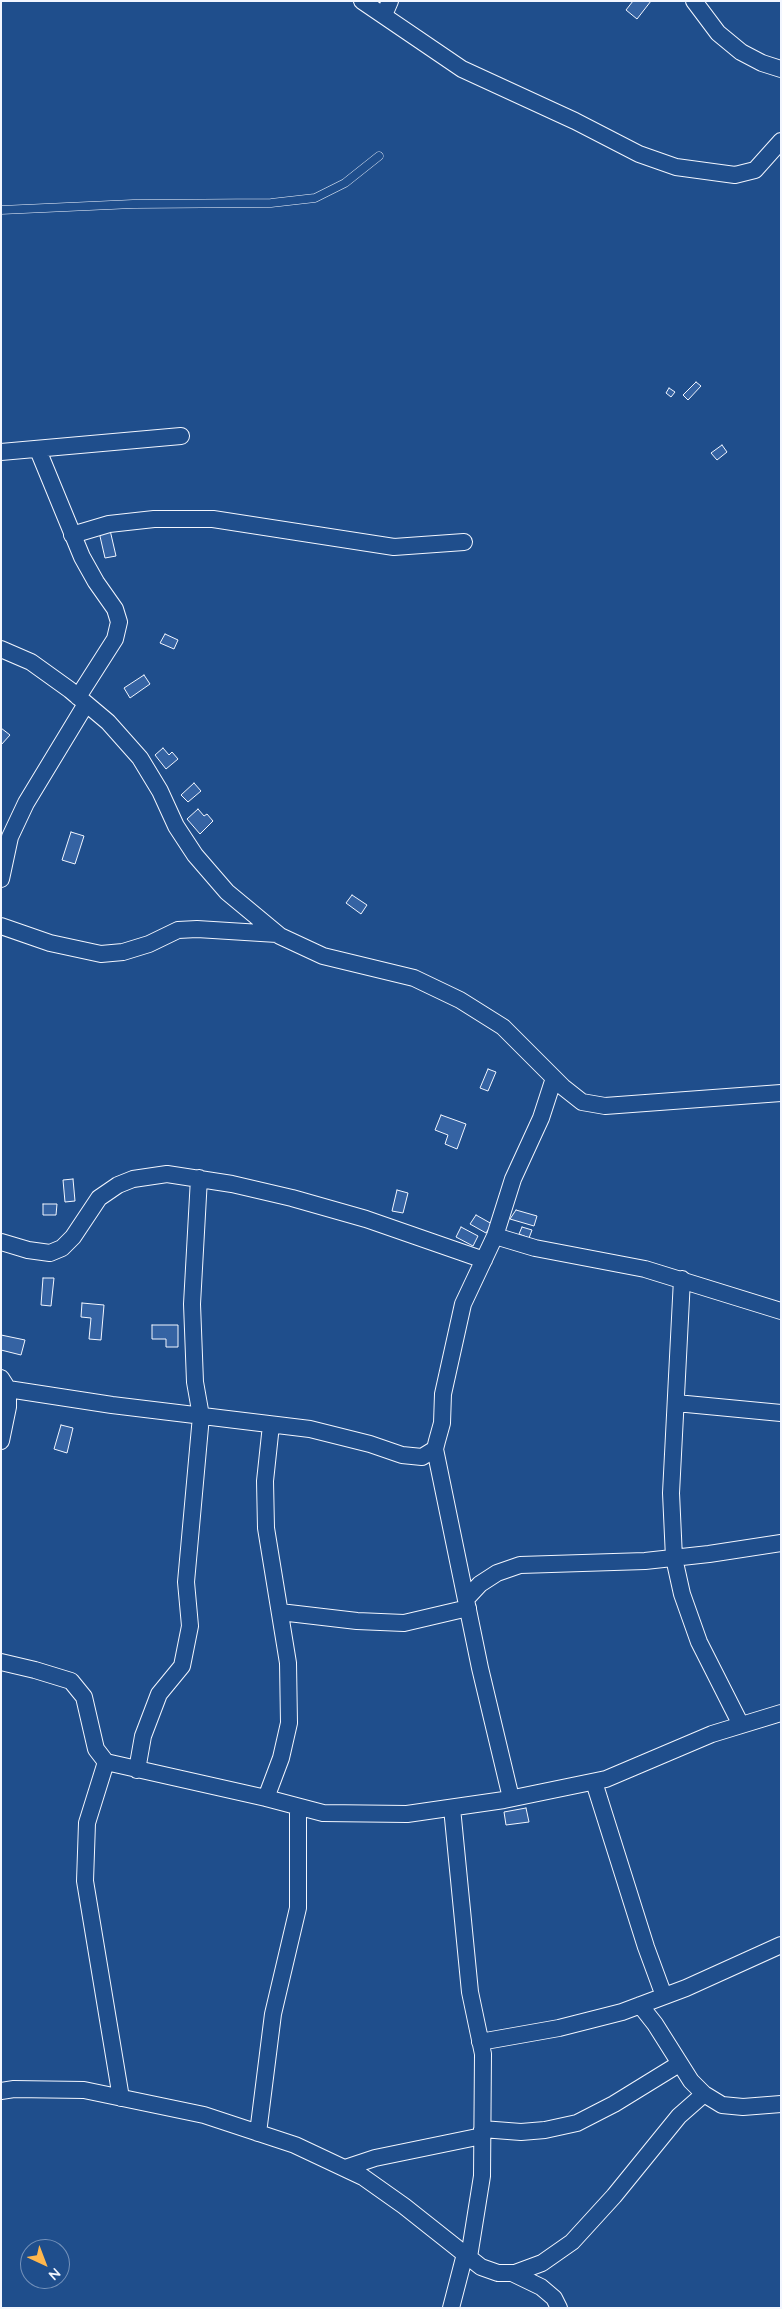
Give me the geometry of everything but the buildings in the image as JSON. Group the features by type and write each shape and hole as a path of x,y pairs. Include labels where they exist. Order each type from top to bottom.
{"street":[{"path":"362,1 387,8 462,69 639,154 676,167 735,175 755,170 781,140"},
{"path":"694,1 718,33 741,52 762,63 781,69"},
{"path":"1,452 181,436"},
{"path":"1,879 10,837 26,803 115,639 118,622 116,609 96,582 72,534 38,450"},
{"path":"72,534 109,524 154,519 213,519 394,547 464,542"},
{"path":"1,649 30,662 108,722 140,758 160,791 176,826 195,855 227,892 277,934 323,956 414,978 460,1000 503,1027 554,1078 582,1102 605,1106 781,1094"},
{"path":"1,926 50,942 101,954 123,952 149,944 178,930 197,929 277,934"},
{"path":"511,1798 467,1603 435,1449 442,1422 443,1394 463,1304 495,1236 513,1179 542,1118 554,1078"},
{"path":"1,1242 28,1250 50,1253 62,1248 73,1237 99,1198 118,1185 132,1179 167,1174 232,1184 366,1219 484,1260"},
{"path":"137,1770 143,1736 159,1694 182,1666 190,1626 186,1582 201,1416 194,1382 192,1304 199,1178"},
{"path":"495,1236 535,1248 645,1269 781,1311"},
{"path":"682,1280 676,1358 676,1403 671,1493 674,1558 682,1594 699,1642 741,1725"},
{"path":"1,1441 8,1407 5,1383 201,1416 310,1429 370,1444 402,1455 422,1457 435,1449"},
{"path":"676,1403 781,1413"},
{"path":"266,1798 281,1758 289,1723 288,1663 266,1528 265,1481 271,1425"},
{"path":"280,1612 357,1621 404,1623 467,1603 480,1584 497,1573 520,1565 645,1561 781,1543"},
{"path":"1,1662 71,1681 84,1697 96,1749 106,1762 266,1798 323,1813 407,1814 511,1798 594,1782 606,1779 712,1734 781,1713"},
{"path":"106,1762 87,1823 85,1881 121,2098"},
{"path":"594,1782 646,1947 664,1996"},
{"path":"258,2133 273,2014 298,1908 298,1807"},
{"path":"451,2308 467,2256 482,2176 483,2054 470,1992 452,1808"},
{"path":"480,2042 559,2028 622,2012 664,1996 781,1945"},
{"path":"640,2005 655,2024 691,2081 704,2094 722,2106 743,2107 781,2104"},
{"path":"345,2168 375,2158 482,2132 545,2130 577,2124 614,2104 679,2064"},
{"path":"1,2091 14,2089 84,2090 204,2115 295,2145 363,2177 404,2206 481,2267 498,2274 512,2273 542,2263 572,2242 614,2196 679,2116 704,2094"},
{"path":"512,2273 541,2287 554,2298 560,2308"}],"lane":[{"path":"1,210 143,203 271,203 315,198 345,183 380,156"}]}
